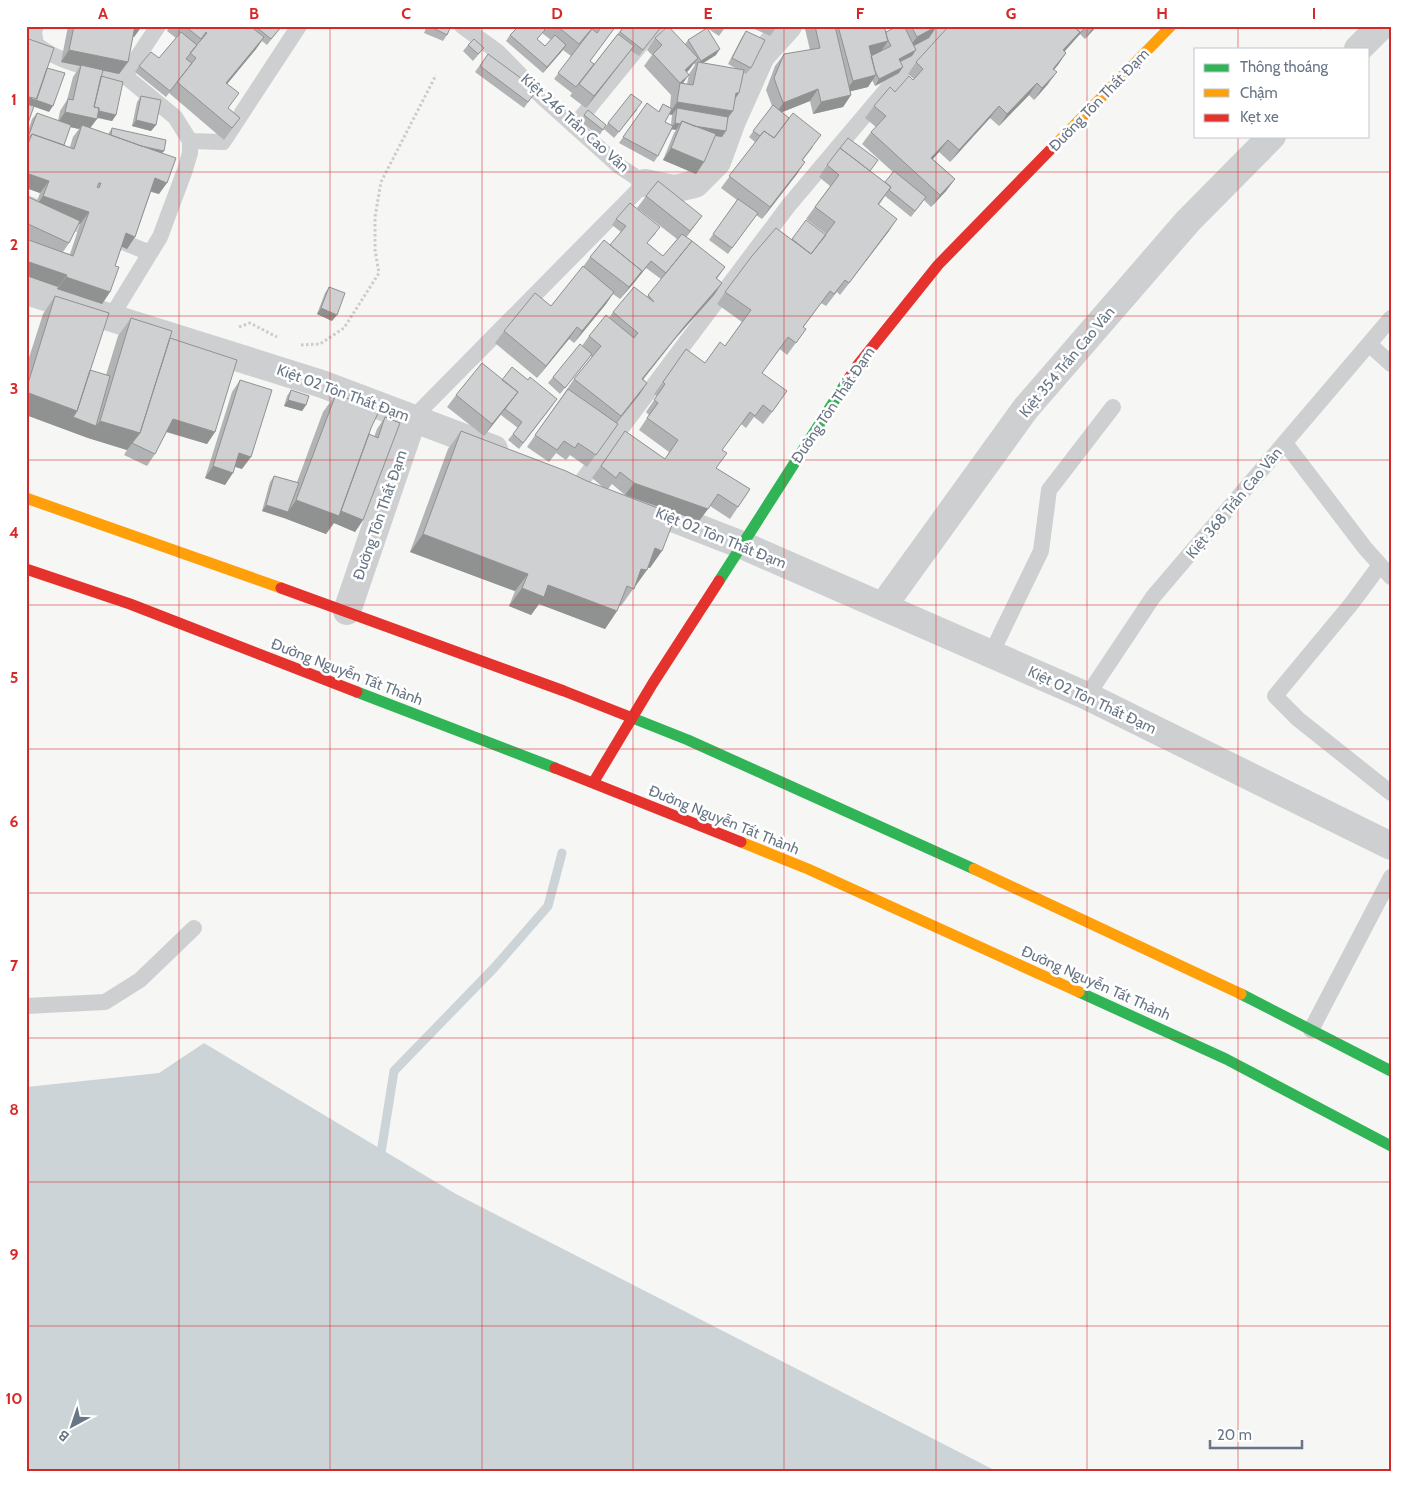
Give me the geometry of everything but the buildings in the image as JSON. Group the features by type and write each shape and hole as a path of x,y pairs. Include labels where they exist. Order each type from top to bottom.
{"main road":[{"name":"Đường Tôn Thất Đạm","path":"593,783 632,717 857,366 938,265 1171,26"},
{"path":"26,498 347,611 632,717 688,740 1009,885 1253,999 1391,1071"},
{"name":"Đường Nguyễn Tất Thành","path":"26,569 130,604 593,783 808,869 1217,1055 1391,1146"}],"street":[{"name":"Kiệt 246 Trần Cao Vân","path":"645,183 674,189 696,184 717,162 761,56 788,26"},
{"path":"1359,48 1381,26"},
{"name":"Kiệt 354 Trần Cao Vân","path":"883,606 1026,408 1188,220 1270,138"},
{"name":"Kiệt 02 Tôn Thất Đạm","path":"26,291 322,384 521,459"},
{"name":"Đường Tôn Thất Đạm","path":"347,611 413,418"},
{"name":"Kiệt 02 Tôn Thất Đạm","path":"555,472 742,544 883,606 1087,696 1387,839"}],"lane":[{"path":"36,26 34,32 36,44 43,50 80,65 125,76 174,117 190,141 190,153 185,170 160,237 111,317"},
{"path":"125,76 158,26"},
{"path":"190,141 223,142 299,26"},
{"name":"Kiệt 246 Trần Cao Vân","path":"462,26 498,52 541,96 619,166 645,183"},
{"path":"574,126 656,26"},
{"path":"581,482 789,205 903,70 943,26"},
{"path":"413,418 645,183"},
{"path":"26,203 150,253"},
{"name":"Kiệt 368 Trần Cao Vân","path":"1087,696 1154,597 1391,318"},
{"path":"1369,344 1391,364"},
{"path":"991,654 1041,551 1049,490 1113,407"},
{"path":"1285,443 1365,548 1385,571 1352,603 1275,696 1298,719 1391,793"},
{"path":"1311,1030 1391,877"},
{"path":"26,1006 105,1002 140,980 194,928"}],"path":[{"path":"294,345 320,344 344,328 379,273 374,250 375,217 382,182 436,75"},
{"path":"220,352 233,328 250,324 285,341"}],"shaded area":[{"path":"204,1043 456,1194 998,1472 26,1472 26,1087 159,1073"}],"waterway":[{"path":"380,1159 394,1071 494,968 548,906 562,853"}],"traffic: fast":[{"path":"719,581 847,381"},
{"path":"357,692 555,768"},
{"path":"630,717 688,740 974,869"},
{"path":"1079,992 1226,1059 1391,1146"},
{"path":"1241,994 1391,1071"}],"traffic: slow":[{"path":"1052,148 1171,26"},
{"path":"26,498 281,588"},
{"path":"741,842 808,869 1079,992"},
{"path":"974,869 1241,994"}],"traffic: jam":[{"path":"847,381 938,265 1052,148"},
{"path":"26,569 130,604 357,692"},
{"path":"593,783 653,683 719,581"},
{"path":"281,588 564,691 630,717"},
{"path":"555,768 741,842"}]}
